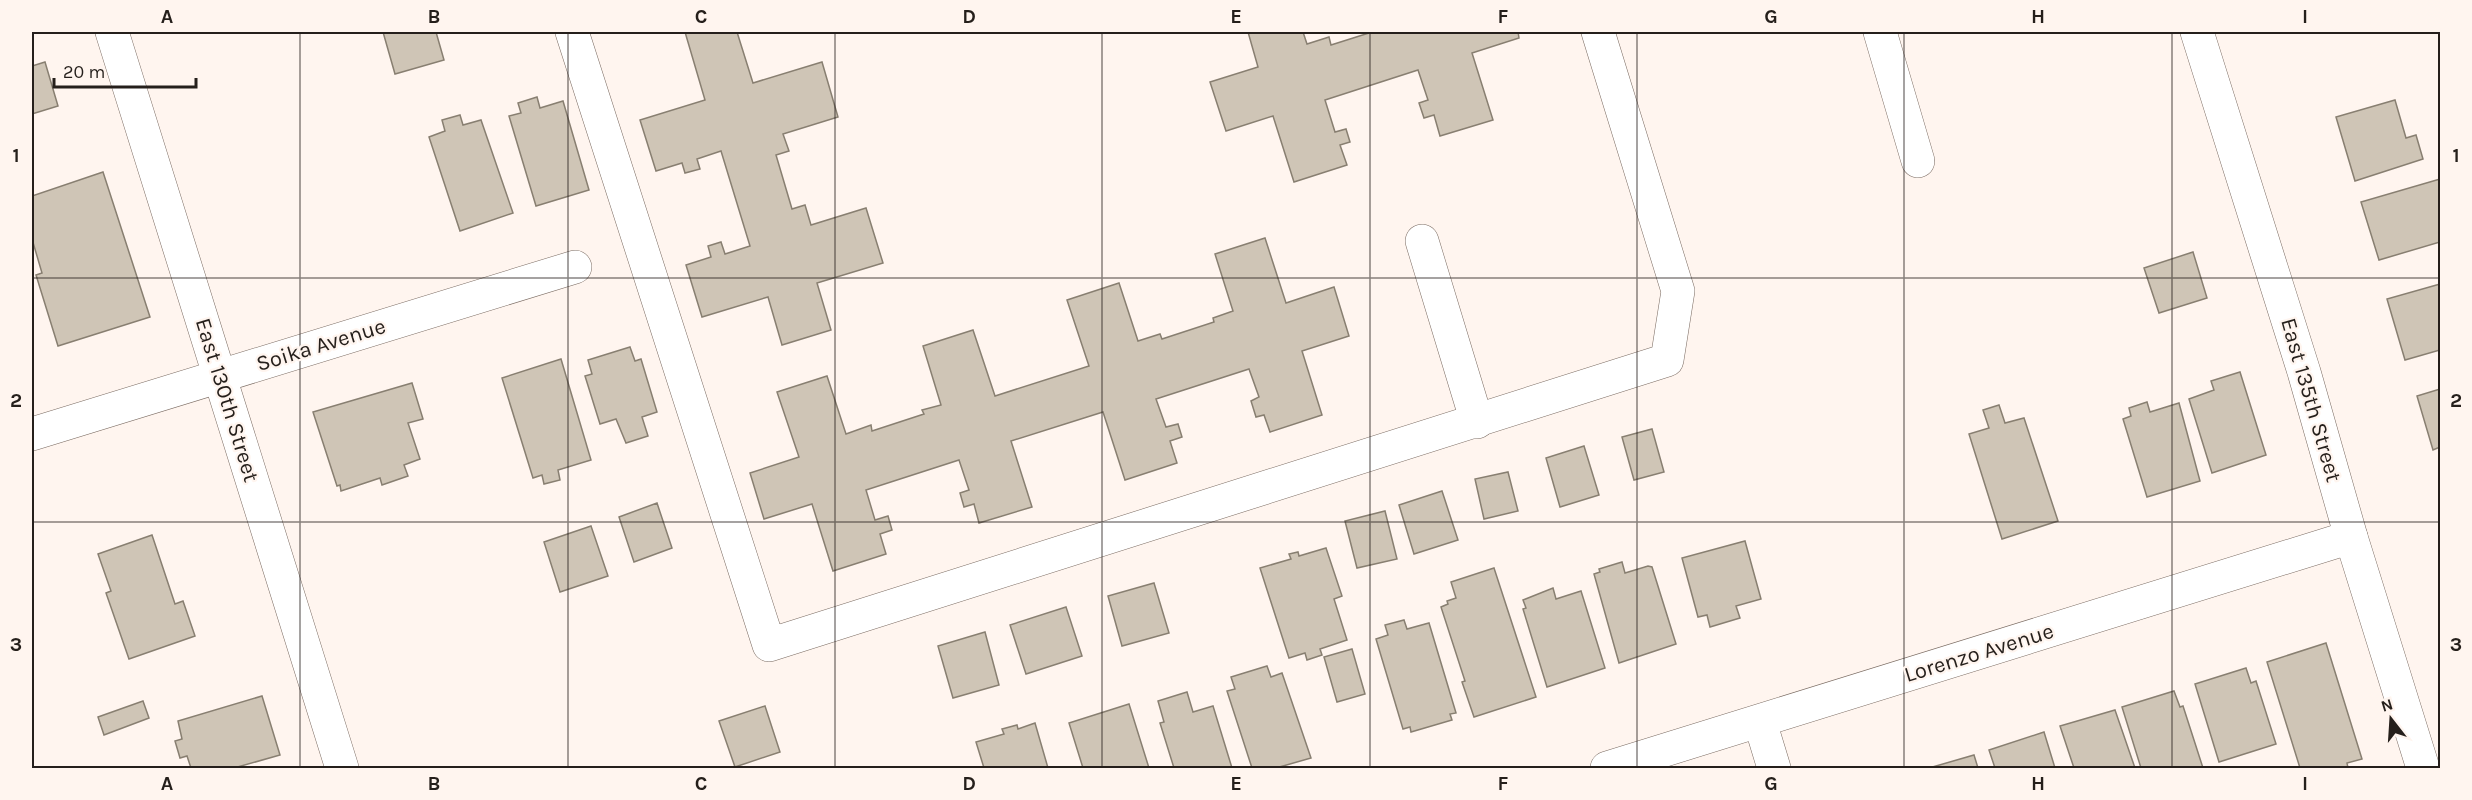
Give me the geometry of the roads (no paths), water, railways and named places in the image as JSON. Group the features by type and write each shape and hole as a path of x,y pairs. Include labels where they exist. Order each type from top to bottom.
{"street":[{"name":"East 130th Street","path":"112,32 342,768"},
{"path":"572,32 769,645 1667,360 1678,291 1598,32"},
{"path":"1880,32 1918,161"},
{"name":"East 135th Street","path":"2197,32 2304,372 2351,537 2423,768"},
{"path":"1422,241 1477,422"},
{"name":"Soika Avenue","path":"32,434 575,267"},
{"name":"Lorenzo Avenue","path":"1607,768 2351,537"},
{"path":"1760,722 1774,768"}]}
